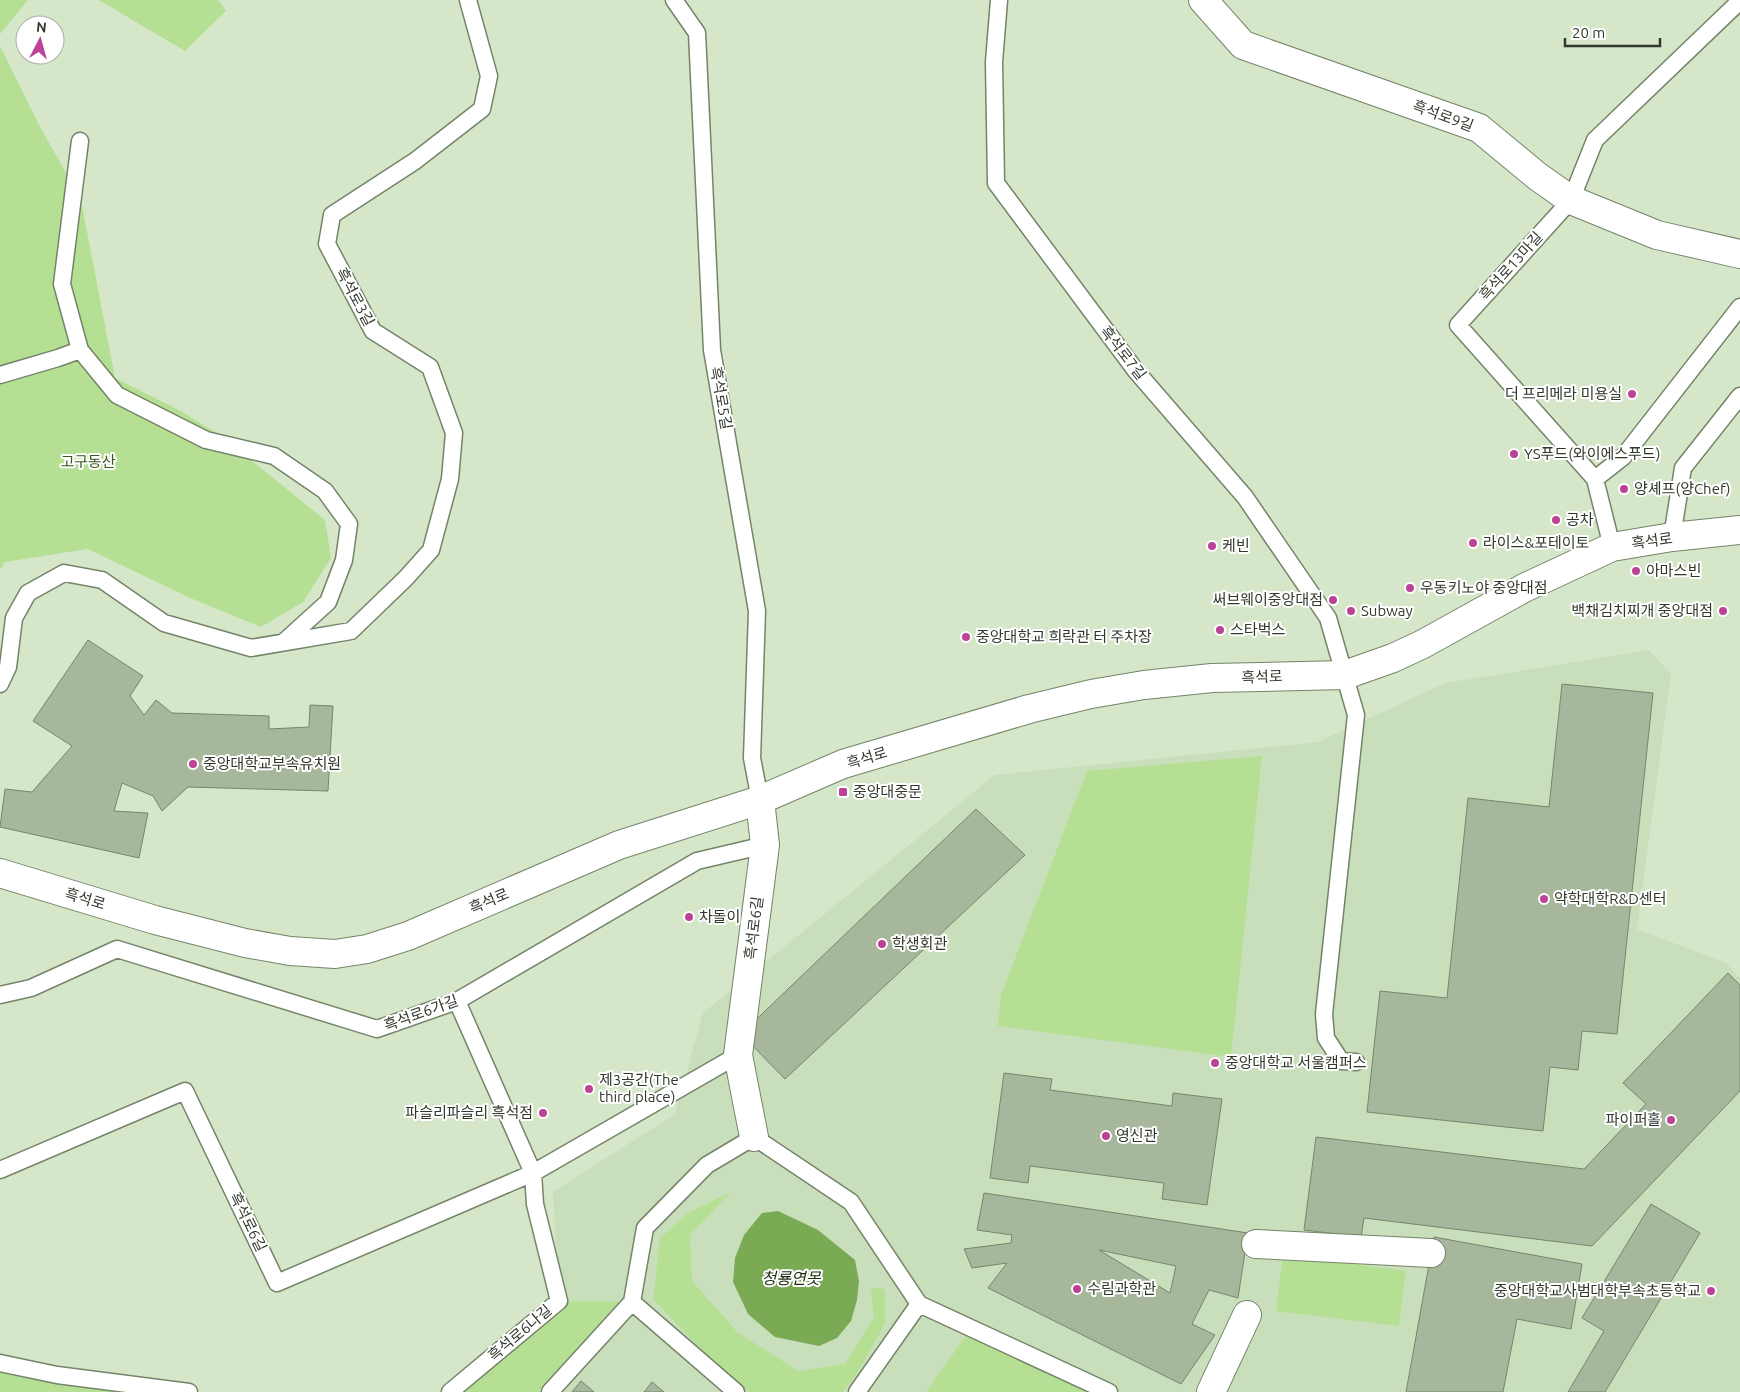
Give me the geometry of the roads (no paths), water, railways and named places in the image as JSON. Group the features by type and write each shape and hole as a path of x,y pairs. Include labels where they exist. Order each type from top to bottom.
{"street":[{"name":"흑석로9길","path":"1203,0 1243,45 1479,128 1537,176 1571,200 1657,235 1740,254"},
{"name":"흑석로","path":"0,873 155,920 245,943 290,951 335,954 367,949 408,936 619,845 760,800 843,764 1029,709 1091,694 1144,685 1212,678 1345,675 1393,658 1423,644 1524,588 1612,546 1740,530"},
{"name":"흑석로6길","path":"754,1136 738,1055 765,845 760,800"},
{"path":"1256,1244 1431,1253"},
{"path":"1211,1392 1247,1315"}],"lane":[{"name":"흑석로3길","path":"0,684 8,667 14,618 28,593 64,573 102,580 164,624 250,648 350,631 406,578 431,550 450,479 454,433 430,368 373,331 327,244 332,215 415,161 482,109 489,76 468,0"},
{"name":"흑석로5길","path":"674,0 697,34 712,350 757,611 752,758 760,800"},
{"name":"흑석로7길","path":"999,0 994,62 996,184 1136,371 1244,497 1328,618 1356,715 1324,1014 1326,1038 1341,1061 1356,1062"},
{"name":"흑석로13마길","path":"1612,546 1595,479 1458,325 1571,200 1595,140 1740,1"},
{"path":"80,141 62,284 80,350 117,395 206,440 274,456 325,491 349,524 344,560 328,602 285,642"},
{"path":"1595,479 1623,457 1740,307"},
{"path":"0,375 80,350"},
{"path":"1672,538 1683,468 1740,396"},
{"name":"흑석로6가길","path":"0,995 31,988 117,949 377,1029 457,1001 697,861 765,845"},
{"path":"457,1001 533,1173"},
{"name":"흑석로6길","path":"0,1170 185,1091 277,1284 533,1173 738,1055"},
{"path":"550,1392 632,1302 645,1228 707,1165 754,1136 850,1202 919,1304 1110,1392"},
{"name":"흑석로6나길","path":"450,1392 559,1301 535,1204 533,1173"},
{"path":"632,1302 736,1392"},
{"path":"858,1392 919,1304"},
{"path":"0,1363 56,1375 189,1392"}],"water":[{"name":"청룡연못","path":"778,1211 818,1230 855,1260 859,1281 857,1300 851,1321 837,1338 819,1346 775,1337 748,1314 733,1282 735,1258 744,1235 762,1213"}],"place":[{"name":"더 프리메라 미용실","path":"1632,394"},
{"name":"YS푸드(와이에스푸드)","path":"1514,454"},
{"name":"양셰프(양Chef)","path":"1624,489"},
{"name":"공차","path":"1556,520"},
{"name":"라이스&포테이토","path":"1473,543"},
{"name":"케빈","path":"1212,546"},
{"name":"아마스빈","path":"1636,571"},
{"name":"우동키노야 중앙대점","path":"1410,588"},
{"name":"써브웨이중앙대점","path":"1333,600"},
{"name":"Subway","path":"1351,611"},
{"name":"백채김치찌개 중앙대점","path":"1723,611"},
{"name":"스타벅스","path":"1220,630"},
{"name":"중앙대학교 희락관 터 주차장","path":"966,637"},
{"name":"중앙대학교부속유치원","path":"193,764"},
{"name":"중앙대중문","path":"843,792"},
{"name":"약학대학R&D센터","path":"1544,899"},
{"name":"차돌이","path":"689,917"},
{"name":"학생회관","path":"882,944"},
{"name":"중앙대학교 서울캠퍼스","path":"1215,1063"},
{"name":"제3공간(The third place)","path":"589,1089"},
{"name":"파슬리파슬리 흑석점","path":"543,1113"},
{"name":"파이퍼홀","path":"1671,1120"},
{"name":"영신관","path":"1106,1136"},
{"name":"수림과학관","path":"1077,1289"},
{"name":"중앙대학교사범대학부속초등학교","path":"1711,1291"}],"park label":[{"name":"고구동산","path":"88,462"}]}
